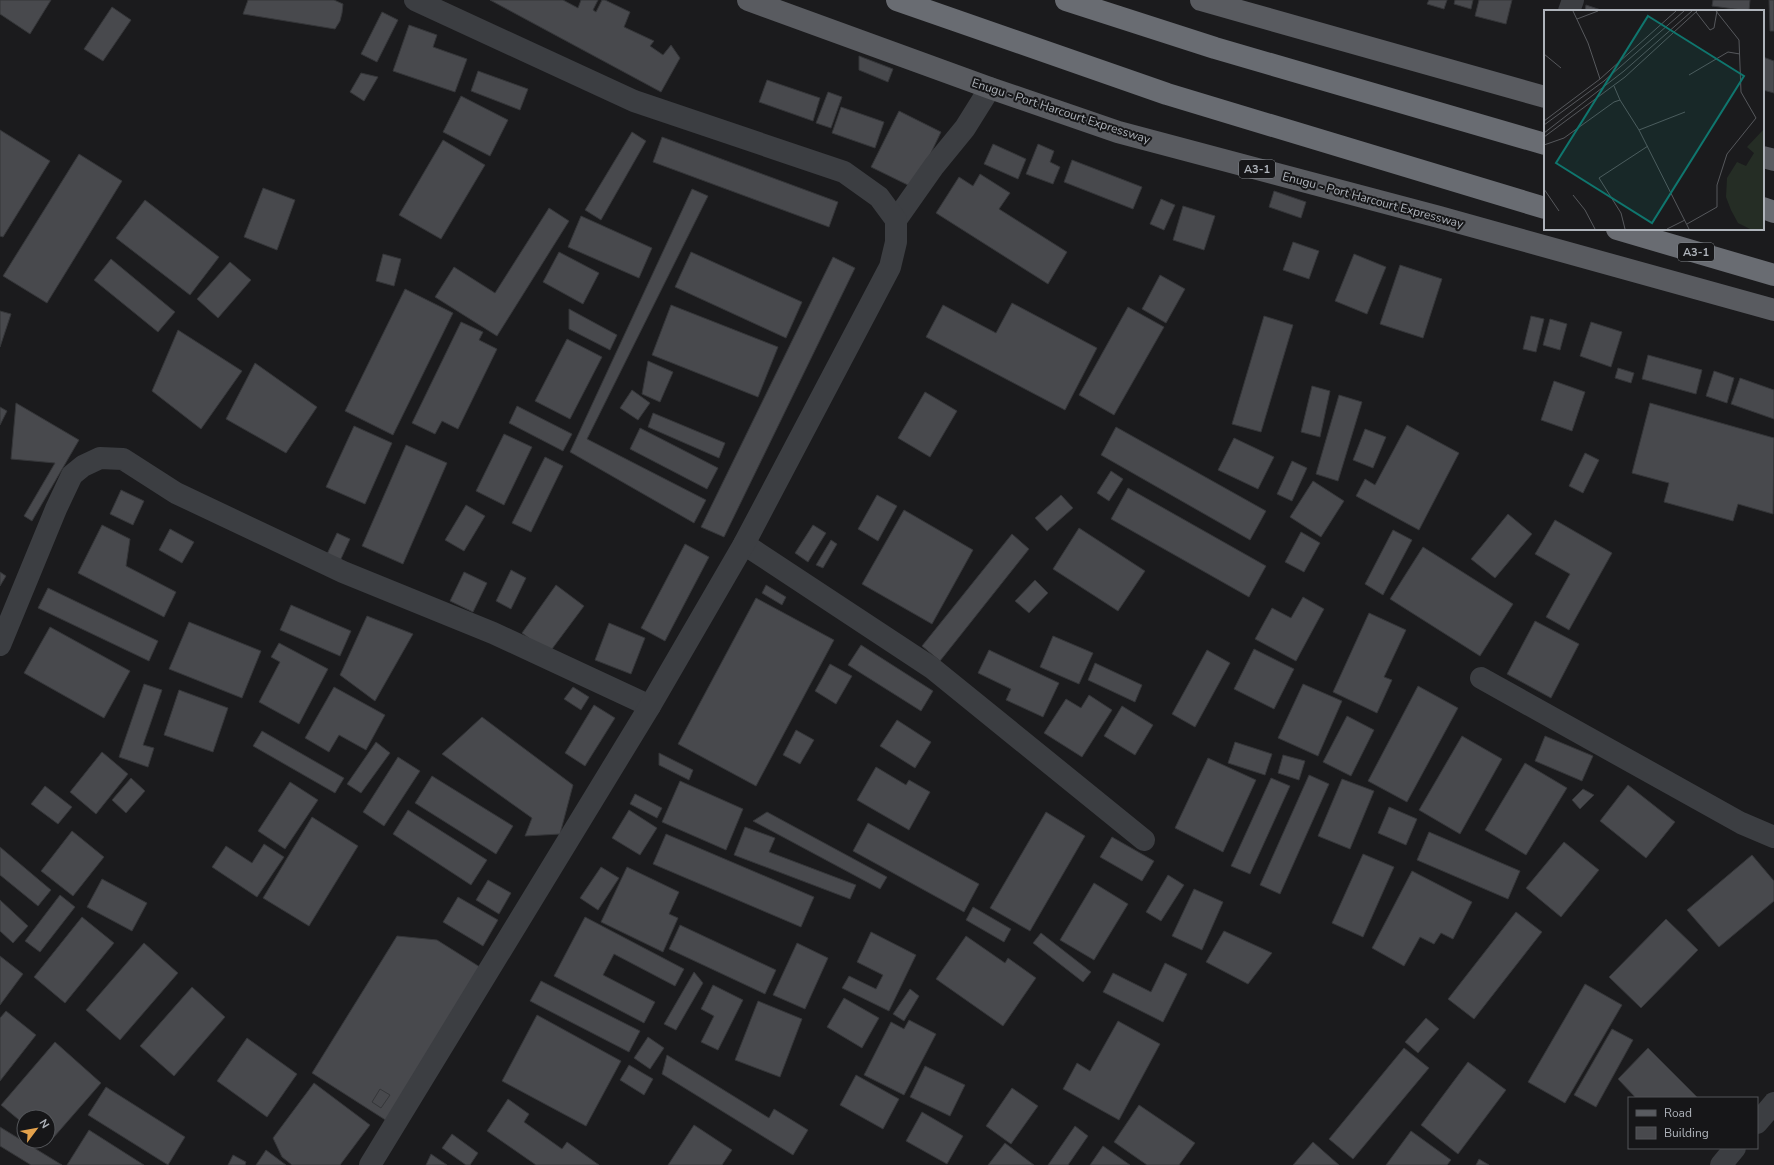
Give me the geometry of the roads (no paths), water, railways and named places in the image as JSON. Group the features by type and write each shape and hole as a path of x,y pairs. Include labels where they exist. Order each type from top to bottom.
{"highway":[{"path":"897,0 1167,94 1544,208"},
{"path":"1066,0 1215,48 1544,144"},
{"path":"1764,208 1774,212"},
{"name":"A3-1","path":"1620,230 1774,275"}],"main road":[{"name":"Enugu - Port Harcourt Expressway","path":"748,0 990,88 1118,132 1439,217 1774,310"},
{"path":"1201,0 1544,95"},
{"path":"1764,157 1774,160"}],"street":[{"path":"415,0 634,101 844,172 879,197 896,220"},
{"path":"1569,10 1573,0"},
{"path":"370,1165 650,706 744,544 890,267 896,242 896,220 934,166 965,128 990,88"},
{"path":"0,645 56,508 72,475 83,466 100,458 123,459 176,493 343,572 493,633 650,706"},
{"path":"744,544 932,668 1144,840"},
{"path":"1481,678 1741,823 1774,837"},
{"path":"1758,1121 1774,1103"},
{"path":"1720,1165 1734,1149"}]}
